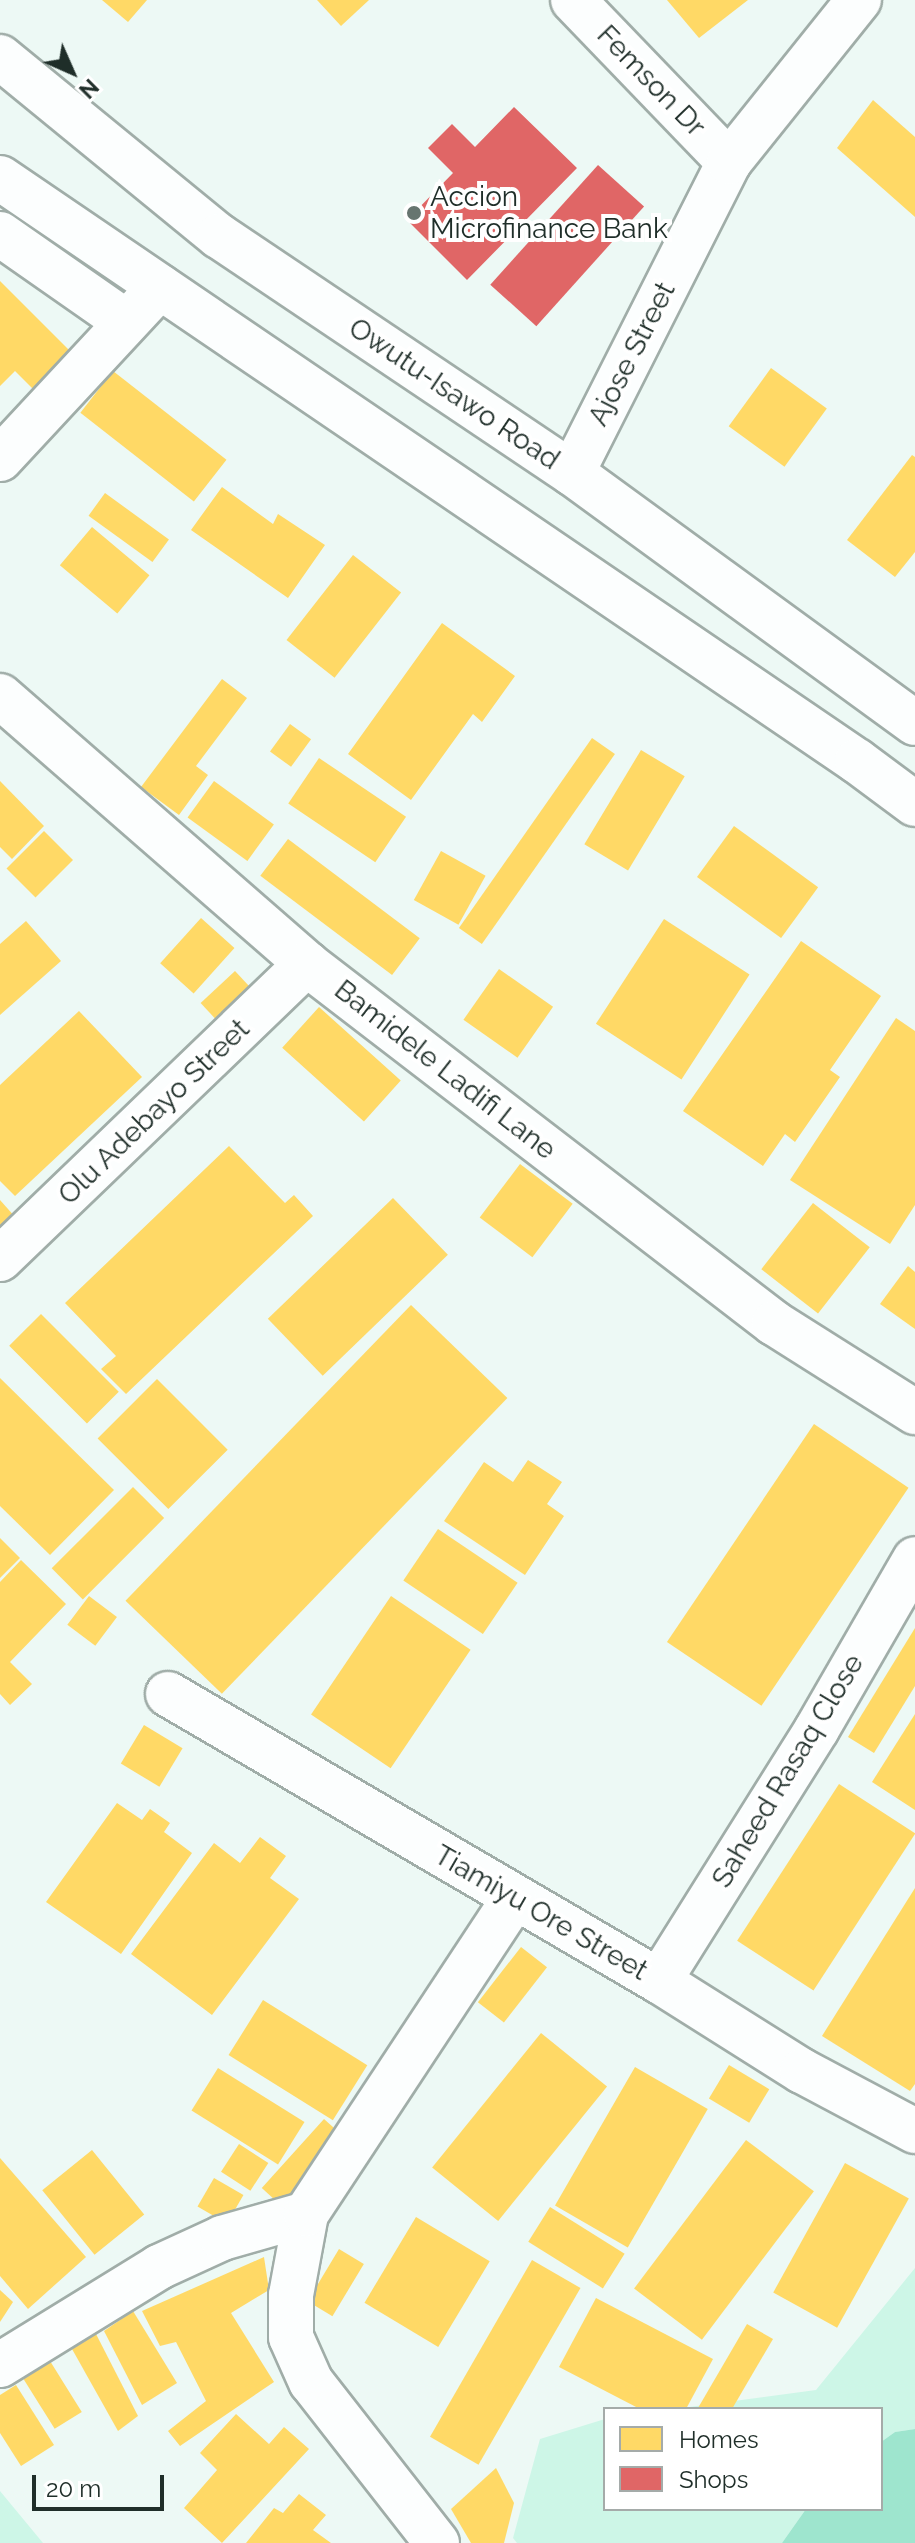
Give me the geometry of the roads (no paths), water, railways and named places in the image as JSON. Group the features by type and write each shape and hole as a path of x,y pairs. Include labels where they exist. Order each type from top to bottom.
{"street":[{"name":"Femson Dr","path":"573,0 729,162"},
{"name":"Ajose Street","path":"572,473 729,162 859,0"},
{"name":"Owutu-Isawo Road","path":"0,57 219,236 572,473 915,723"},
{"path":"0,178 857,761 915,804"},
{"path":"0,234 126,322"},
{"path":"0,459 160,287"},
{"name":"Bamidele Ladifi Lane","path":"0,696 307,964 774,1323 915,1412"},
{"name":"Olu Adebayo Street","path":"0,1259 307,964"},
{"name":"Saheed Rasaq Close","path":"659,1981 817,1729 915,1559"},
{"name":"Tiamiyu Ore Street","path":"168,1694 659,1981 802,2071 915,2131"},
{"path":"431,2540 311,2382 291,2337 291,2295 306,2214 514,1898"},
{"path":"0,2365 159,2267 222,2238 306,2214"}],"place":[{"name":"Accion Microfinance Bank","path":"414,213"}]}
